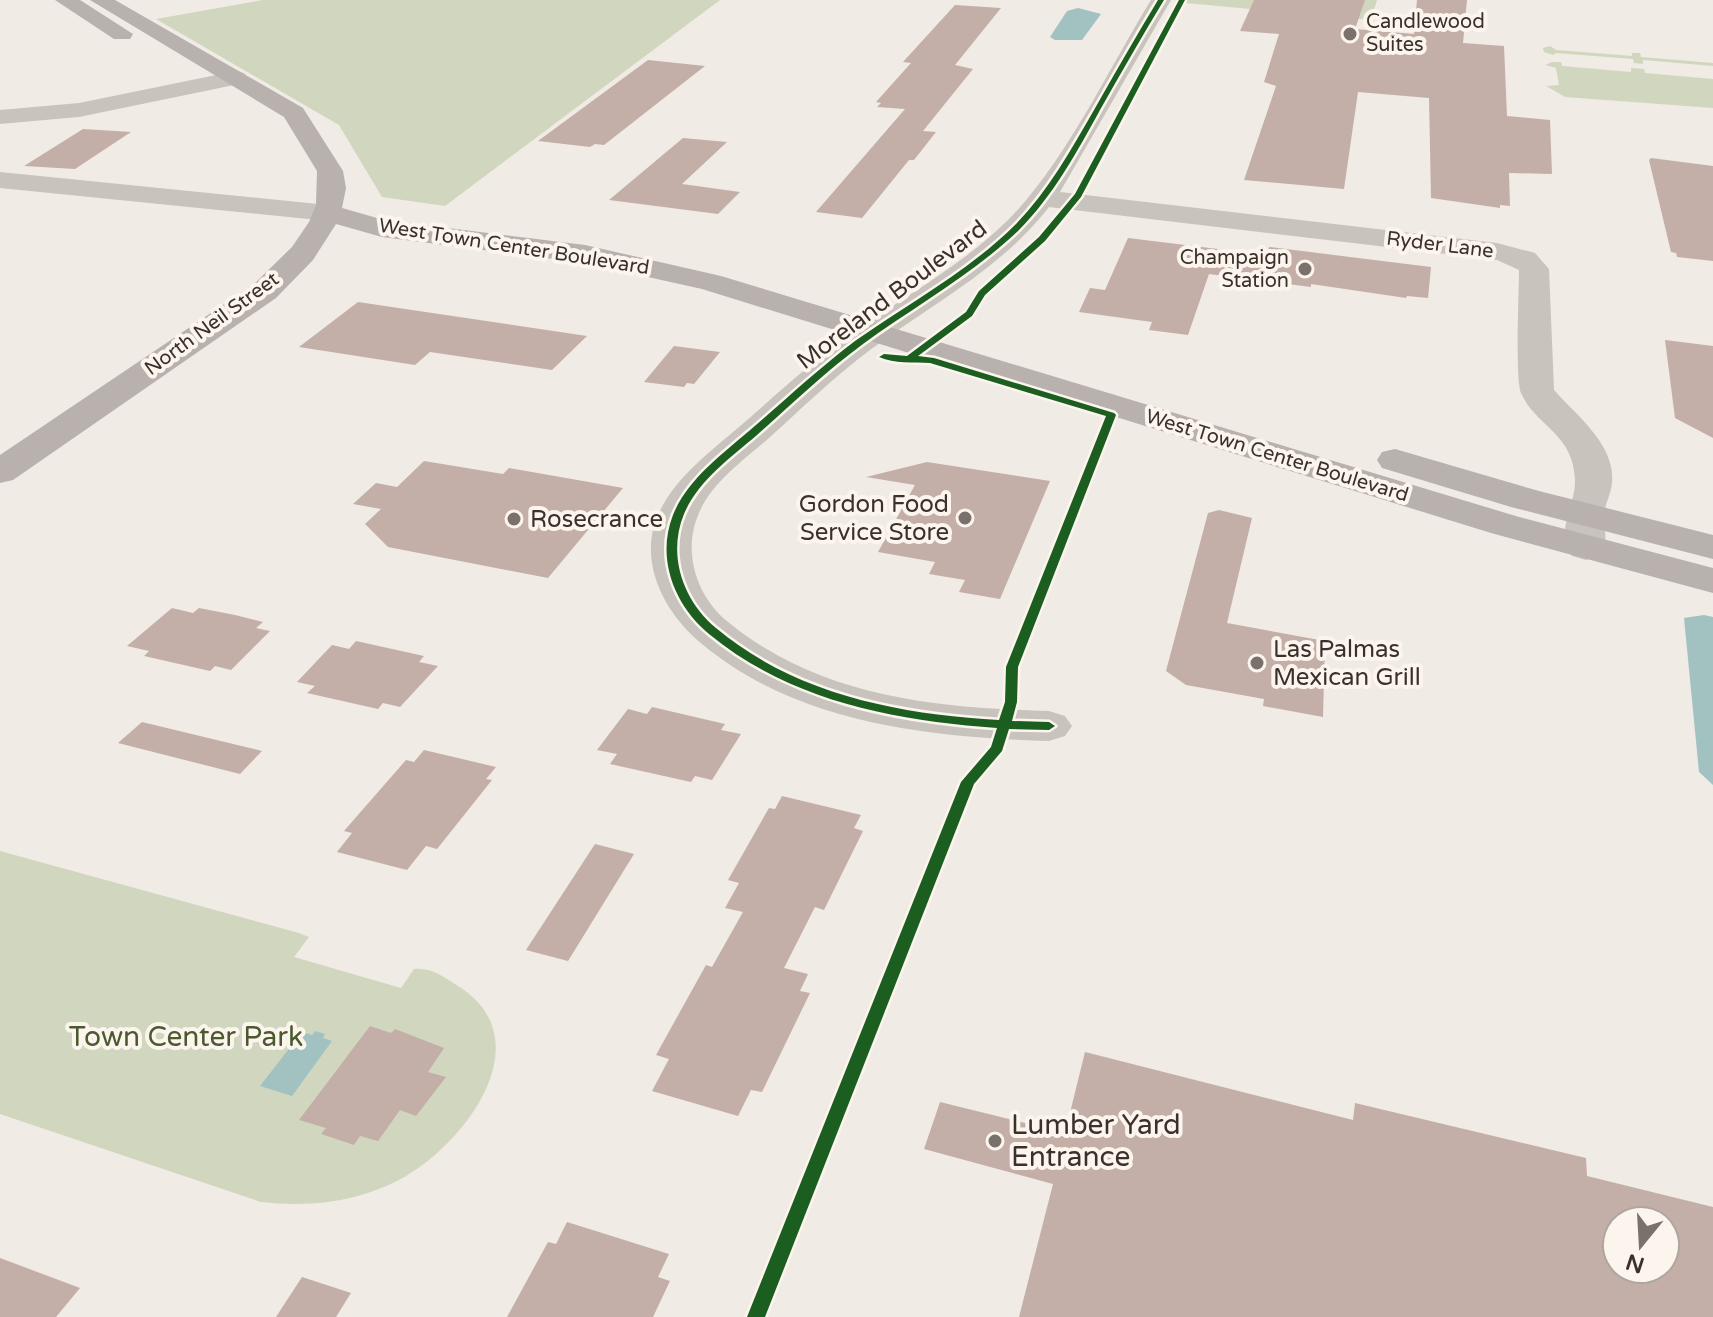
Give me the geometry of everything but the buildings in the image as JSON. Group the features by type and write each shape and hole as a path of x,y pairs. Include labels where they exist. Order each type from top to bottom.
{"main road":[{"path":"65,0 270,120 300,127"},
{"path":"100,0 294,113 300,127 313,139 330,172 328,213"},
{"name":"West Town Center Boulevard","path":"328,213 382,228 517,244 631,263 888,323 1586,531 1713,581"},
{"name":"North Neil Street","path":"0,472 265,291 300,255 328,213"},
{"name":"West Town Center Boulevard","path":"1586,531 1713,547"}],"street":[{"name":"Moreland Boulevard","path":"1049,726 952,722 861,707 780,677 712,632 687,605 671,556 671,537 679,512 695,488 772,416 888,323 999,244 1043,198 1067,163 1161,0"},
{"path":"0,117 79,110 236,78"},
{"name":"West Town Center Boulevard","path":"0,180 328,213"},
{"name":"Ryder Lane","path":"1043,198 1483,250 1518,256 1530,263 1534,269 1537,391 1571,426 1585,447 1594,481 1586,531"}],"green space":[{"path":"263,0 720,0 445,206 382,197 339,125 156,19"},
{"path":"1377,0 1371,20 1175,2"},
{"path":"1550,46 1556,50 1632,56 1632,53 1640,53 1641,57 1713,63 1713,66 1643,60 1643,64 1634,63 1633,59 1553,55 1544,52 1543,48"},
{"path":"1561,62 1562,66 1631,72 1631,68 1644,69 1645,73 1713,79 1713,108 1565,97 1546,86 1559,85 1556,68 1545,65"},
{"name":"Town Center Park","path":"0,851 299,933 309,937 294,957 401,988 414,969 437,973 458,986 483,1009 495,1035 494,1063 484,1092 468,1120 446,1145 422,1166 397,1181 347,1199 296,1204 261,1202 0,1114"}],"water":[{"path":"1078,8 1101,14 1082,40 1055,40 1050,37 1067,11"},
{"path":"1713,617 1713,785 1699,772 1684,618"},
{"path":"315,1031 325,1034 323,1038 332,1041 292,1096 260,1086 302,1032 312,1035"}],"cycle path":[{"path":"1049,726 960,722 878,710 800,684 761,664 722,639 685,599 673,566 673,531 679,513 693,490 732,451 842,356 968,269 1019,225 1063,168 1161,0"},
{"path":"907,360 969,314 982,293 1042,239 1078,195 1182,0"},
{"path":"756,1317 968,782 997,748 1011,702 1012,667 1111,415 931,360 884,357"}],"place":[{"name":"Candlewood Suites","path":"1350,34"},
{"name":"Champaign Station","path":"1305,269"},
{"name":"Gordon Food Service Store","path":"965,518"},
{"name":"Rosecrance","path":"514,519"},
{"name":"Las Palmas Mexican Grill","path":"1257,663"},
{"name":"Lumber Yard Entrance","path":"995,1141"}]}
